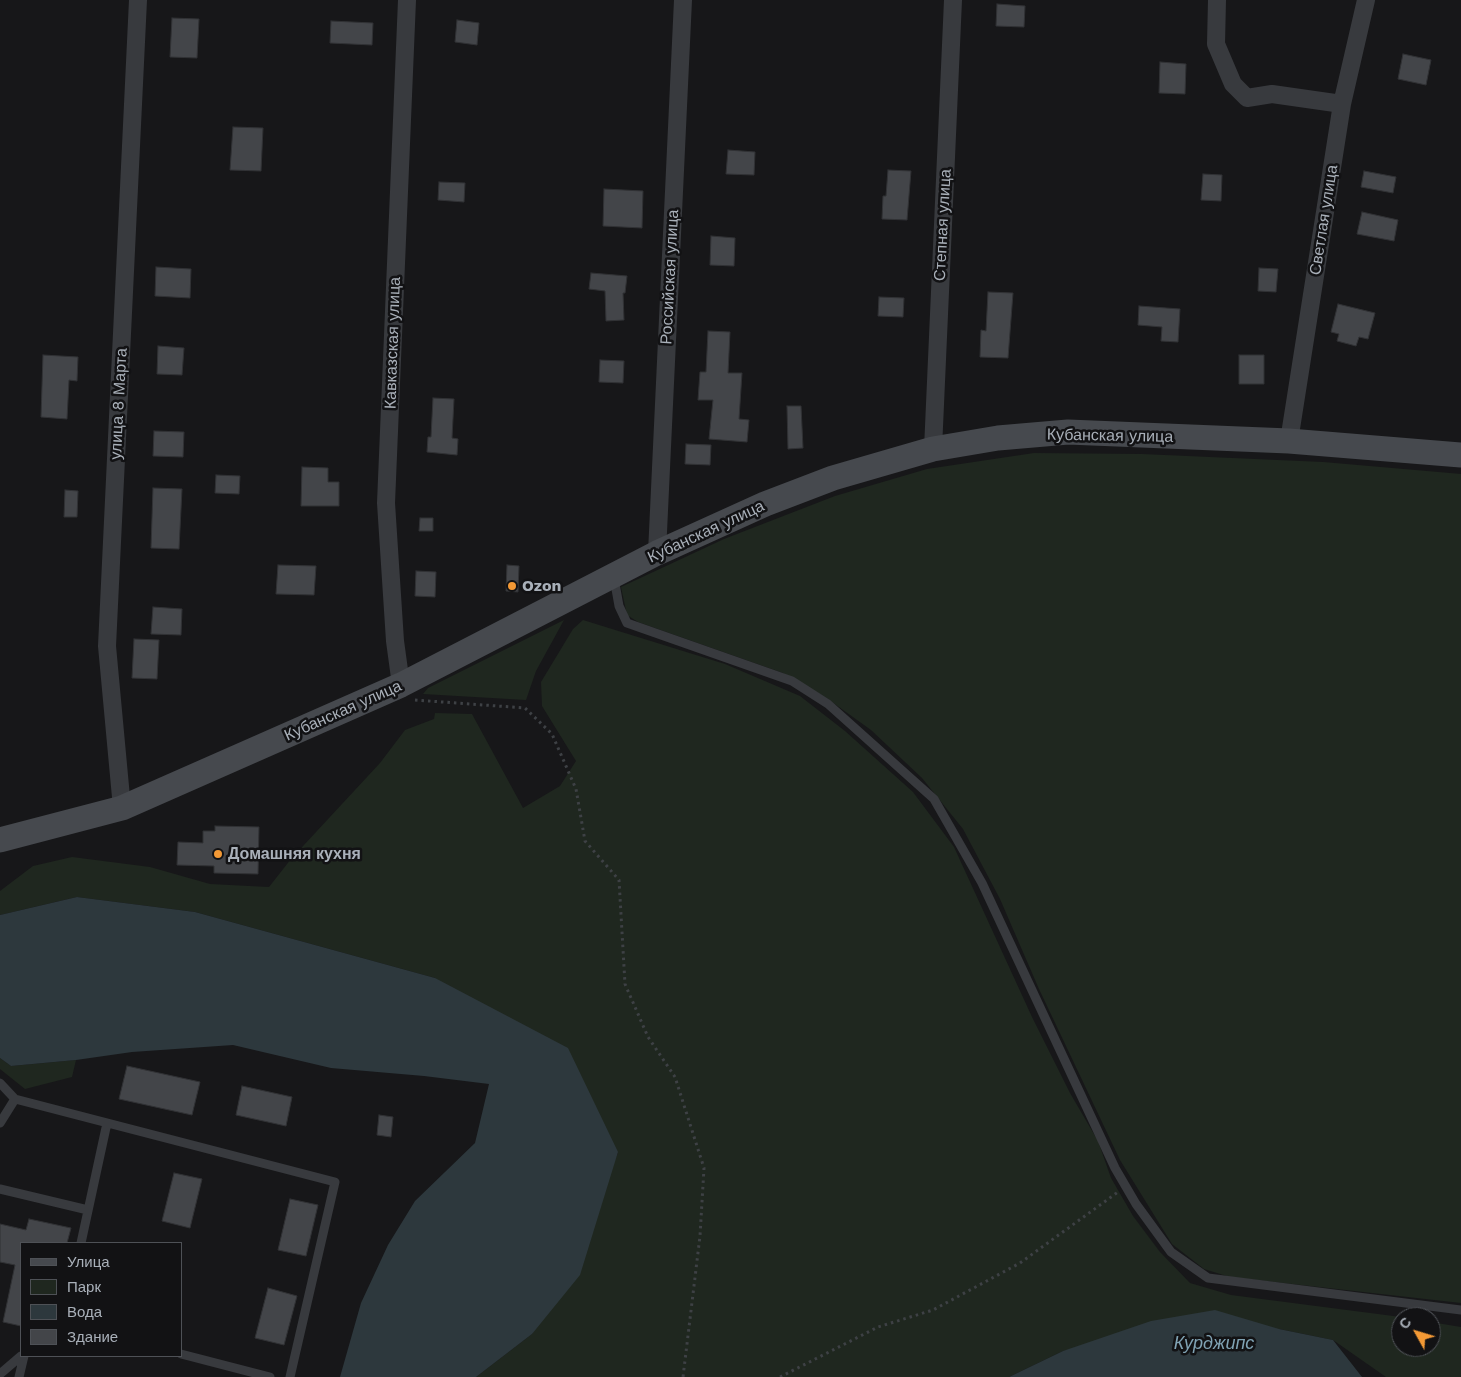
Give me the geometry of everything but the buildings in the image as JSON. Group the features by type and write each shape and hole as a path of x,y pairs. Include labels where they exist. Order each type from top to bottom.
{"main road":[{"name":"Кубанская улица","path":"0,840 122,808 401,685 657,553 765,504 833,478 933,449 998,438 1068,432 1289,441 1461,454"}],"street":[{"name":"улица 8 Марта","path":"122,808 107,646 138,0"},
{"name":"Кавказская улица","path":"401,685 395,642 386,503 407,0"},
{"name":"Российская улица","path":"657,553 683,0"},
{"name":"Степная улица","path":"933,449 953,0"},
{"path":"1216,0 1216,44 1233,84 1247,98 1272,94 1342,104"},
{"name":"Светлая улица","path":"1289,441 1342,104 1366,0"}],"lane":[{"path":"614,576 619,606 626,623 792,681 828,704 934,799 982,883 1126,1187 1171,1252 1208,1278 1461,1310"},
{"path":"0,1083 15,1099 335,1182 290,1377"},
{"path":"0,1123 15,1099"},
{"path":"81,1242 107,1123"},
{"path":"0,1189 88,1210"},
{"path":"182,1354 270,1377"},
{"path":"0,1374 22,1357"},
{"path":"19,1377 23,1357"}],"path":[{"path":"401,685 416,701 485,703 525,708 552,734 576,790 585,841 619,880 625,984 648,1037 675,1076 704,1168 700,1236 683,1377"},
{"path":"780,1377 878,1327 933,1310 1020,1263 1126,1187"}],"green space":[{"path":"1034,453 1142,454 1323,462 1461,474 1461,1303 1230,1277 1204,1269 1172,1244 1120,1160 1039,989 1000,899 963,829 922,778 871,730 825,697 783,673 638,622 627,615 621,587 724,539 835,496 927,469"},
{"path":"564,620 536,671 526,700 423,694 428,688"},
{"path":"583,620 725,664 800,696 845,731 913,792 954,847 1032,1017 1070,1093 1098,1141 1111,1178 1133,1216 1160,1252 1190,1283 1231,1295 1391,1316 1391,1357 1441,1357 1441,1324 1461,1327 1461,1377 1386,1377 1333,1340 1279,1329 1063,1351 1009,1377 476,1377 532,1334 618,1153 435,978 195,912 77,897 0,915 0,891 33,866 72,857 150,867 210,884 269,887 291,859 380,763 405,730 434,719 435,713 472,714 523,808 560,786 576,761 542,706 541,682 573,629"},
{"path":"0,1058 11,1066 76,1060 72,1077 25,1089 0,1069"}],"water":[{"path":"77,897 195,912 435,978 568,1048 618,1152 580,1275 532,1334 476,1377 340,1377 361,1303 388,1245 415,1201 475,1143 489,1084 331,1068 233,1045 132,1052 76,1060 11,1066 0,1058 0,915"},
{"name":"Курджипс","path":"1215,1310 1279,1329 1333,1340 1362,1377 1009,1377 1063,1351 1151,1321"}],"place":[{"name":"Ozon","path":"512,586"},
{"name":"Домашняя кухня","path":"218,854"}]}
